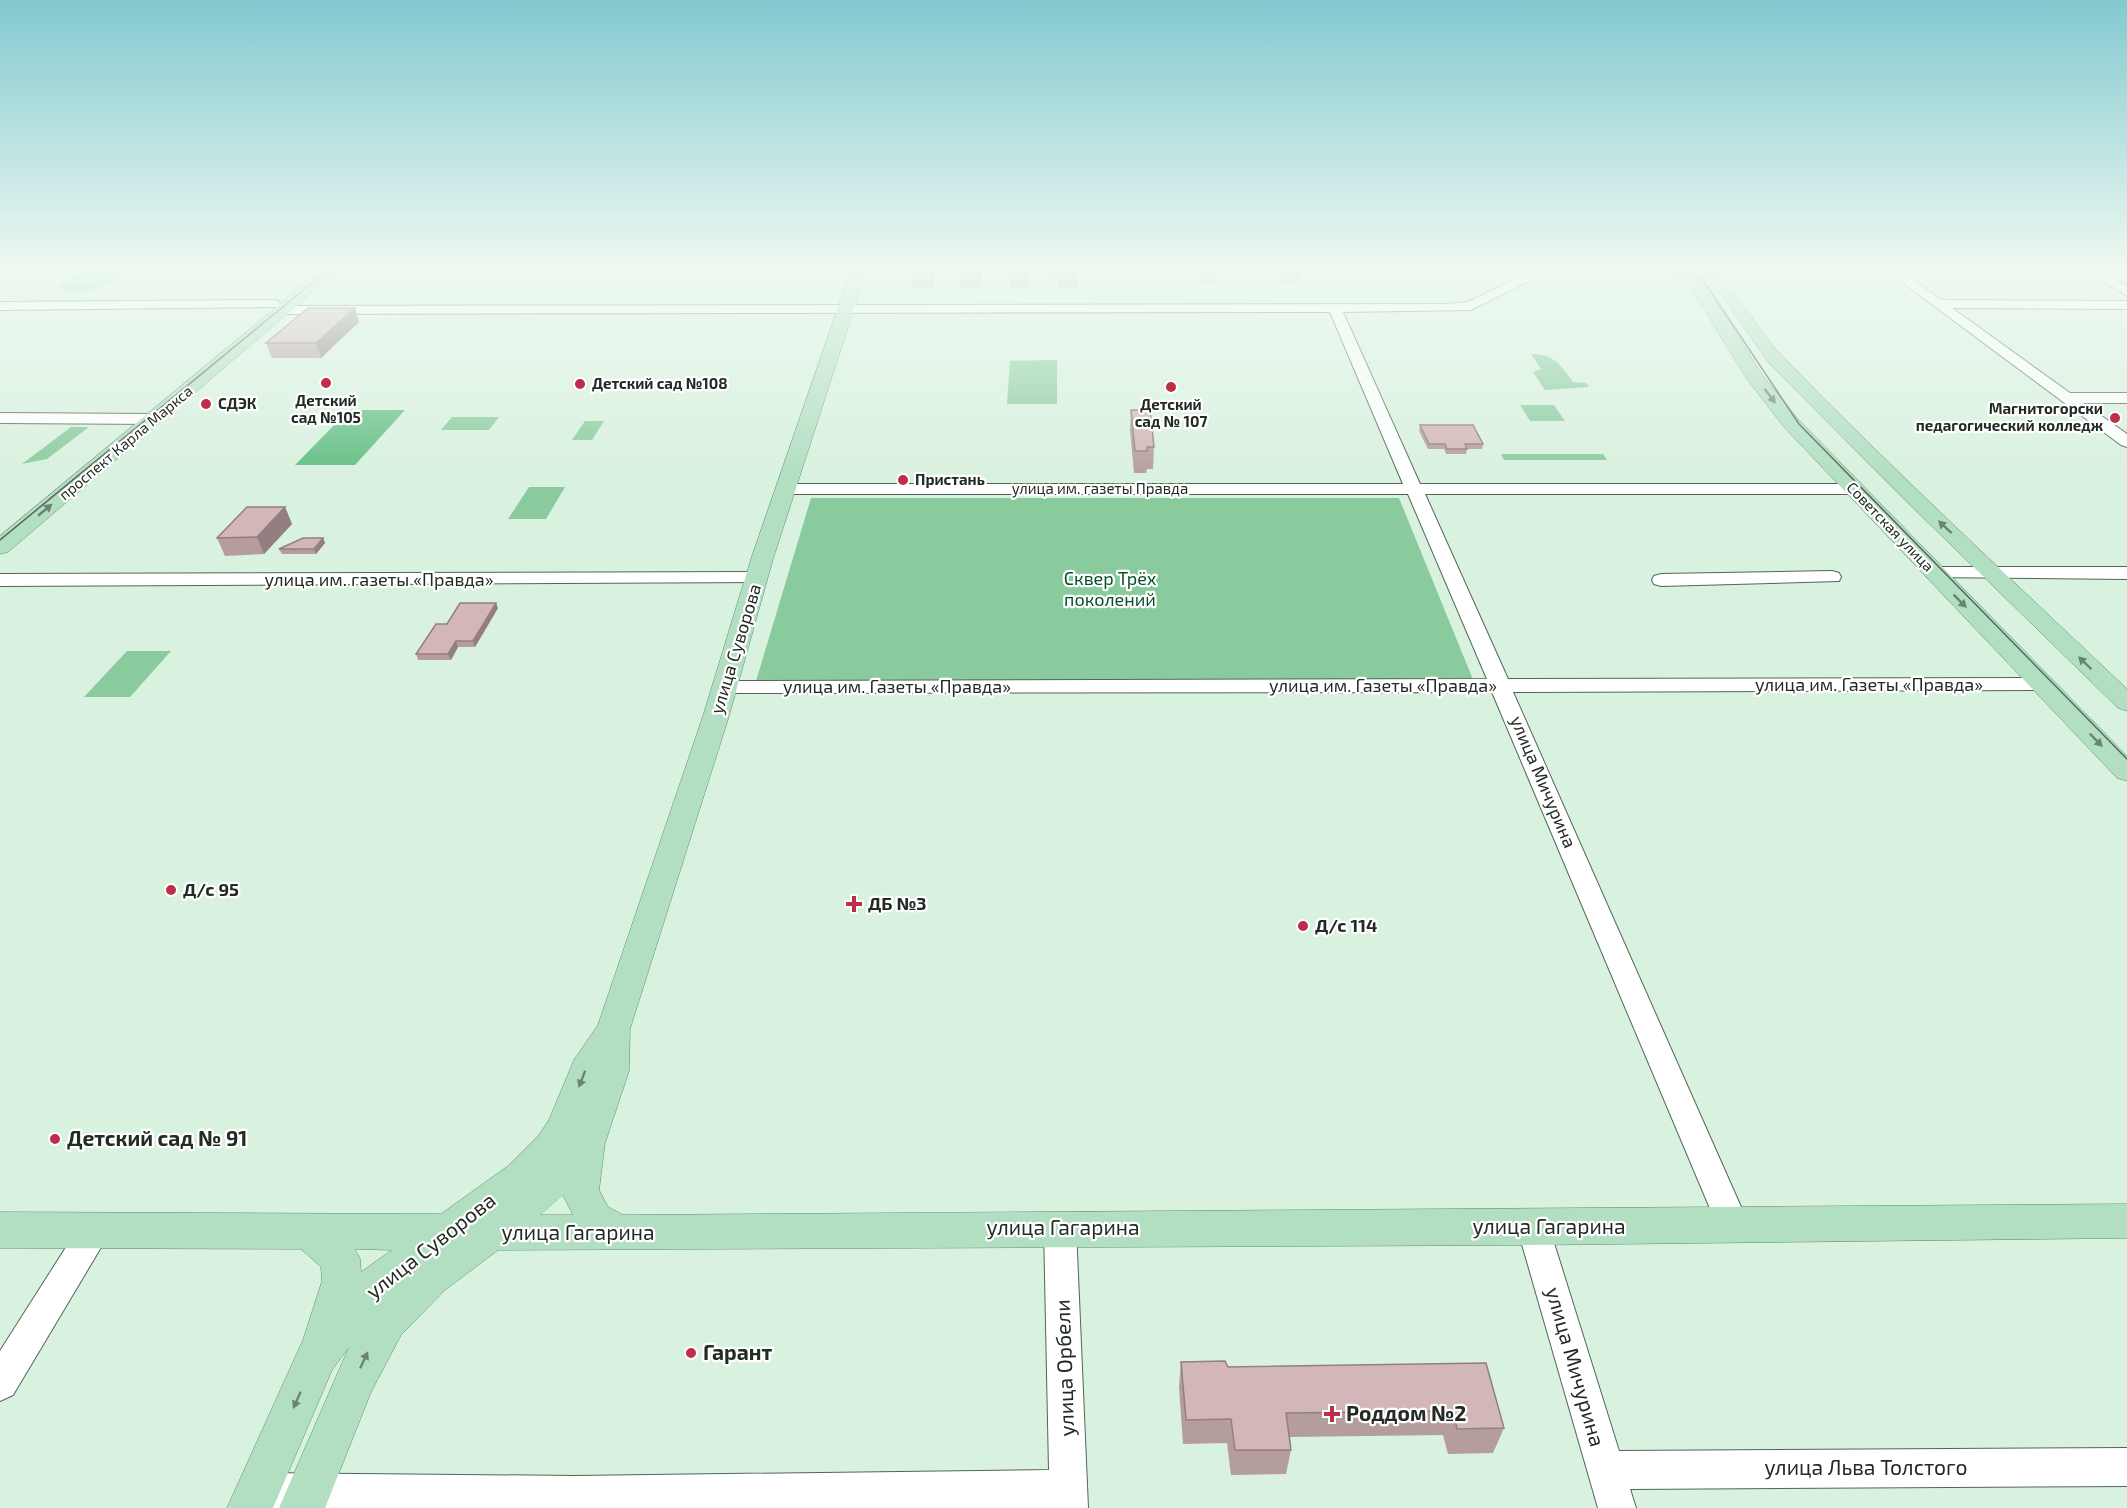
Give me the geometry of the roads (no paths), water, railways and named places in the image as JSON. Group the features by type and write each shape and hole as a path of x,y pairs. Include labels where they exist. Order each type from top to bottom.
{"main road":[{"name":"проспект Карла Маркса","path":"0,526 132,418 237,338"},
{"name":"проспект Карла Маркса","path":"0,547 155,418 244,338"},
{"name":"улица Суворова","path":"254,1500 317,1355 371,1288 521,1178 552,1146 564,1127 586,1070 613,1029 836,338"},
{"name":"Советская улица","path":"1729,338 1785,417 2127,772"},
{"path":"1760,338 1774,358 1910,494 2127,704"},
{"name":"улица Суворова","path":"613,1029 612,1071 587,1143 580,1191 594,1219 618,1233"},
{"name":"улица Суворова","path":"305,1500 355,1379 386,1321 430,1277 490,1233 561,1174 587,1143"},
{"name":"улица Гагарина","path":"0,1230 618,1233 2127,1221"},
{"path":"310,1232 340,1259 342,1281 317,1355"}],"street":[{"name":"улица Мичурина","path":"1348,338 1733,1225"},
{"path":"1985,338 2127,442"},
{"path":"2067,398 2127,398"},
{"path":"0,418 155,418"},
{"path":"1414,488 1853,489"},
{"name":"улица им. газеты Правда","path":"786,489 1414,488"},
{"path":"1934,573 2127,573"},
{"path":"1661,580 1833,577"},
{"name":"улица им. газеты «Правда»","path":"0,580 758,578"},
{"name":"улица им. Газеты «Правда»","path":"724,687 2042,684"},
{"name":"улица Мичурина","path":"1533,1227 1617,1508"},
{"name":"улица Орбели","path":"1060,1228 1069,1499"},
{"path":"0,1383 94,1229"},
{"name":"улица Льва Толстого","path":"1605,1470 2127,1467"},
{"path":"254,1500 574,1495 1069,1499"}],"tram line":[{"path":"0,540 245,338"},
{"path":"1742,338 1799,424 2127,759"}],"place":[{"name":"Детский сад №105","path":"326,383"},
{"name":"Детский сад №108","path":"580,384"},
{"name":"Детский сад № 107","path":"1171,387"},
{"name":"СДЭК","path":"206,404"},
{"name":"Магнитогорски педагогический колледж","path":"2115,418"},
{"name":"Пристань","path":"903,480"},
{"name":"Д/с 95","path":"171,890"},
{"name":"ДБ №3","path":"854,904"},
{"name":"Д/с 114","path":"1303,926"},
{"name":"Детский сад № 91","path":"55,1139"},
{"name":"Гарант","path":"691,1353"},
{"name":"Роддом №2","path":"1332,1414"}],"park label":[{"name":"Сквер Трёх поколений","path":"1110,589"}]}
